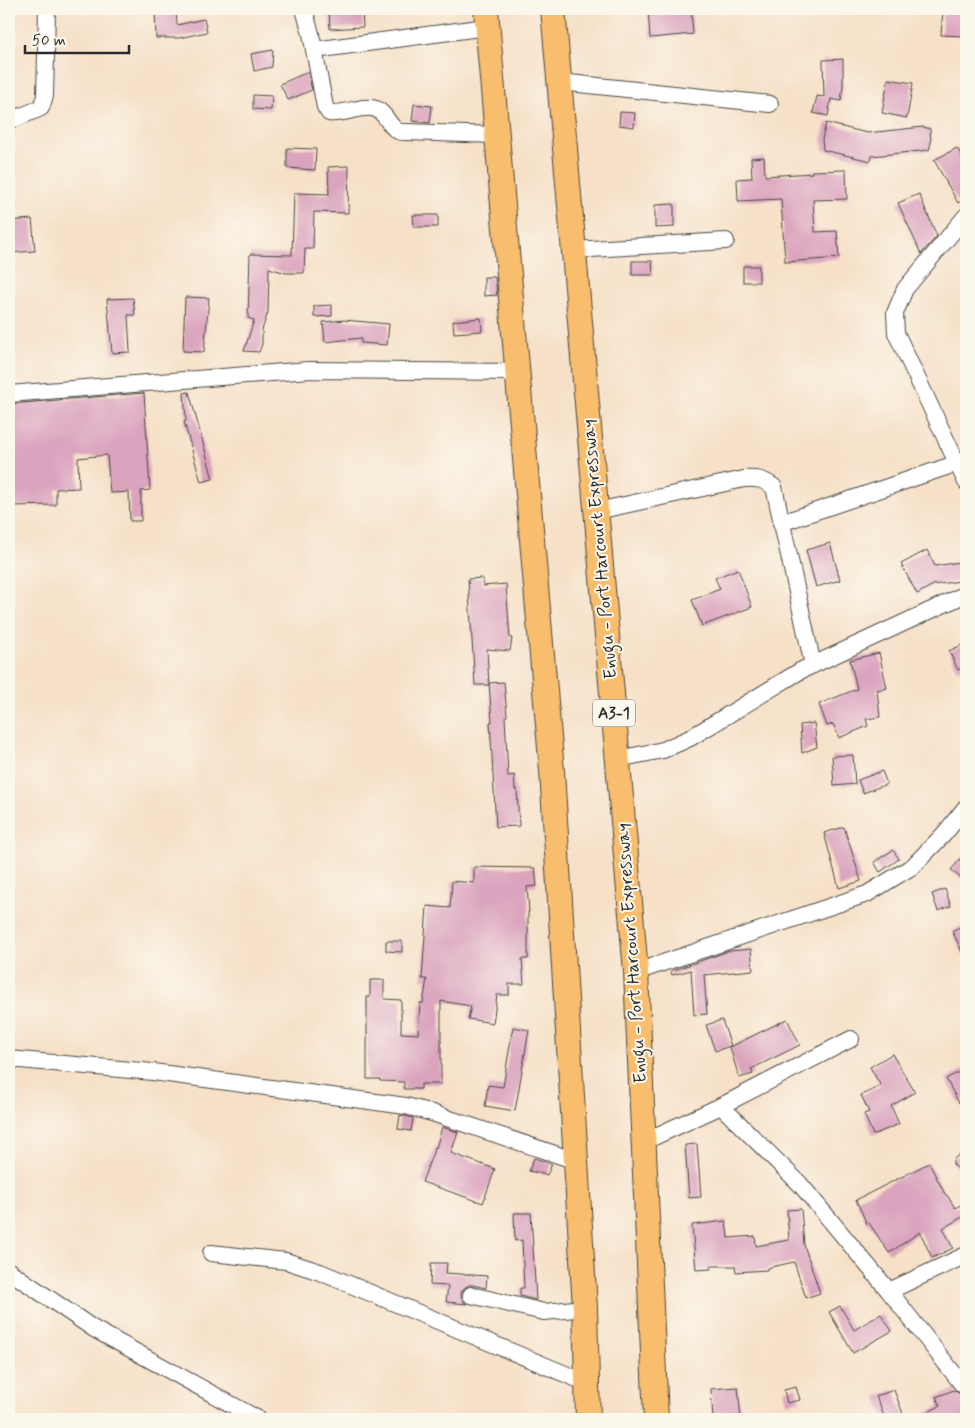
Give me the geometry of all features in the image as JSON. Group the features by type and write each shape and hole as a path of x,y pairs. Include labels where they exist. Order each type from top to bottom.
{"highway":[{"name":"Enugu - Port Harcourt Expressway","path":"553,9 636,972 656,1419"},
{"path":"487,18 552,771 585,1308 588,1419"}],"street":[{"path":"9,121 41,108 45,96 47,9"},
{"path":"304,9 325,106 329,113 336,114 363,108 374,108 382,113 397,131 498,135"},
{"path":"314,50 487,18"},
{"path":"560,82 770,104"},
{"path":"966,216 904,289 895,313 896,333 966,482"},
{"path":"574,250 726,241"},
{"path":"9,394 310,370 518,372"},
{"path":"781,522 958,463"},
{"path":"597,511 744,479 764,480 774,487 813,665"},
{"path":"618,759 662,750 690,738 800,671 966,594"},
{"path":"636,972 867,894 913,866 945,833 966,807"},
{"path":"643,1142 721,1106 851,1039"},
{"path":"9,1060 153,1072 406,1106 576,1161"},
{"path":"721,1106 800,1184 889,1291 962,1384 966,1386"},
{"path":"211,1254 286,1261 320,1272 587,1384"},
{"path":"889,1291 966,1255"},
{"path":"9,1271 94,1329 258,1419"},
{"path":"470,1295 544,1312 585,1308"}],"building":[{"path":"155,9 176,9 177,25 204,19 207,32 179,38 156,38"},
{"path":"329,9 362,9 363,27 330,29"},
{"path":"648,9 691,9 693,34 650,38"},
{"path":"943,9 966,9 966,36 941,35"},
{"path":"273,50 272,67 254,71 251,54"},
{"path":"843,59 841,101 831,99 828,116 813,113 817,96 824,97 823,60"},
{"path":"308,72 312,90 288,100 280,84"},
{"path":"888,79 913,83 907,118 882,113"},
{"path":"253,95 272,96 271,110 253,109"},
{"path":"414,104 432,106 430,123 412,121"},
{"path":"620,112 635,113 634,127 619,125"},
{"path":"826,123 867,133 923,127 930,129 931,143 929,150 872,156 871,161 823,150 822,139"},
{"path":"287,148 316,149 315,170 287,168"},
{"path":"957,148 966,163 966,198 958,203 934,160"},
{"path":"764,157 765,176 812,173 812,171 846,170 847,199 813,200 815,232 837,231 839,258 785,262 781,199 738,201 737,179 752,178 751,158"},
{"path":"349,166 348,213 314,212 313,249 305,249 304,273 286,273 269,268 268,312 262,330 262,344 259,352 244,351 254,320 248,318 250,254 292,255 294,193 329,194 328,167"},
{"path":"919,194 937,236 921,254 898,203"},
{"path":"674,204 674,227 655,228 655,205"},
{"path":"413,215 438,215 438,227 414,227"},
{"path":"32,219 35,251 9,253 9,221"},
{"path":"632,261 652,261 653,275 632,275"},
{"path":"743,266 759,266 759,282 743,282"},
{"path":"484,277 495,277 497,295 484,296"},
{"path":"185,297 209,298 204,352 183,351"},
{"path":"133,298 135,315 128,315 130,352 112,353 107,299"},
{"path":"332,305 332,316 314,317 314,306"},
{"path":"481,318 482,331 454,333 453,321"},
{"path":"344,320 389,324 387,345 361,343 361,338 325,342 323,322"},
{"path":"189,392 213,479 201,482 184,422 186,421 184,393"},
{"path":"144,393 150,490 141,491 141,521 130,521 129,492 110,493 107,455 78,458 79,488 56,489 56,505 11,506 9,404"},
{"path":"830,543 840,580 816,587 806,550"},
{"path":"927,550 935,566 966,561 966,580 933,585 917,594 901,564"},
{"path":"738,569 752,607 702,626 692,600 720,589 715,578"},
{"path":"482,578 483,586 506,584 510,638 512,638 510,651 487,649 489,685 475,685 468,579"},
{"path":"966,643 966,666 958,670 949,651"},
{"path":"879,653 887,688 877,690 880,717 866,719 868,726 839,738 833,724 827,726 819,704 857,689 850,660"},
{"path":"504,682 507,716 505,717 508,776 514,775 515,790 517,789 519,826 496,827 489,683"},
{"path":"814,723 817,747 802,753 800,725"},
{"path":"853,755 855,784 834,786 832,756"},
{"path":"882,771 887,784 863,793 858,780"},
{"path":"844,827 861,881 839,888 824,833"},
{"path":"893,850 899,859 880,872 874,862"},
{"path":"966,852 966,882 951,870"},
{"path":"474,867 535,868 537,886 527,887 529,912 528,959 522,959 524,984 509,984 509,995 497,995 493,1023 468,1019 471,1006 441,1001 441,1084 421,1084 421,1089 404,1089 404,1082 367,1079 367,997 370,997 370,980 384,980 384,999 401,1000 401,1033 418,1034 420,1003 423,1003 427,979 422,979 427,906 450,908 452,881 474,883"},
{"path":"945,889 951,906 938,911 932,894"},
{"path":"962,926 966,935 966,960 952,931"},
{"path":"386,941 402,941 402,952 386,951"},
{"path":"751,949 753,970 704,975 707,1014 694,1015 691,970 672,975 671,971 729,951"},
{"path":"787,1019 800,1045 751,1069 753,1074 739,1078 730,1047"},
{"path":"722,1020 731,1046 715,1051 706,1025"},
{"path":"513,1027 529,1030 515,1111 485,1106 488,1085 503,1087"},
{"path":"892,1054 915,1092 891,1106 899,1124 873,1135 864,1114 869,1112 861,1095 881,1086 870,1067"},
{"path":"966,1068 966,1099 959,1103 946,1079"},
{"path":"400,1115 413,1118 411,1131 398,1129"},
{"path":"442,1127 458,1132 451,1153 495,1169 483,1203 422,1182 436,1148"},
{"path":"697,1144 701,1197 689,1198 685,1145"},
{"path":"960,1154 966,1161 966,1177 953,1164 953,1160"},
{"path":"534,1158 552,1164 547,1175 529,1171"},
{"path":"929,1163 946,1196 955,1208 966,1202 966,1215 943,1228 953,1248 932,1258 920,1232 889,1253 869,1223 867,1224 856,1200"},
{"path":"801,1209 804,1245 820,1293 806,1298 794,1262 767,1268 767,1270 736,1272 735,1266 711,1266 711,1269 696,1270 692,1225 726,1221 728,1238 755,1236 756,1246 789,1240 787,1210"},
{"path":"514,1213 531,1213 536,1300 520,1296 520,1288 524,1288 522,1240 515,1241"},
{"path":"431,1263 447,1263 446,1273 487,1276 486,1288 469,1285 464,1288 461,1292 461,1297 467,1304 446,1302 448,1286 430,1285"},
{"path":"840,1306 854,1330 881,1314 892,1331 853,1353 829,1312"},
{"path":"738,1387 741,1419 713,1419 711,1389"},
{"path":"796,1387 800,1400 787,1403 784,1390"},
{"path":"894,1390 905,1419 885,1419 876,1396"},
{"path":"954,1390 966,1396 966,1419 914,1419 940,1406 936,1397"}]}
